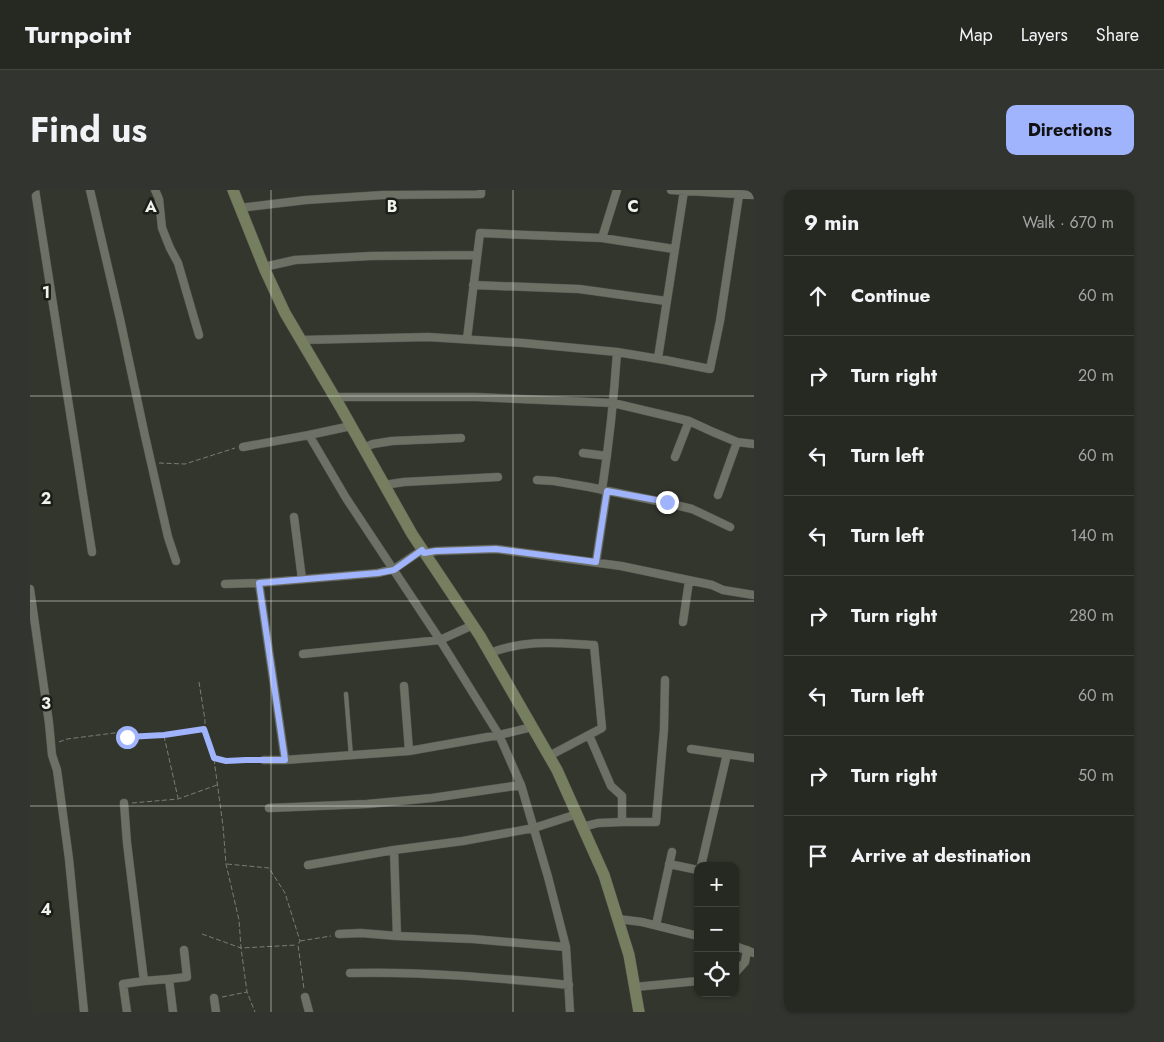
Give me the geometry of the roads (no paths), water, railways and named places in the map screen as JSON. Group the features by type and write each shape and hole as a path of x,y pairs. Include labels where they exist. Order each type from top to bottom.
{"street":[{"path":"35,190 92,552"},
{"path":"90,190 168,538 176,561"},
{"path":"155,190 159,199 162,228 178,263 199,335"},
{"path":"233,190 264,267 285,312 412,534 473,625 557,770 604,875 629,955 639,1012"},
{"path":"239,208 306,200 383,195 480,194 481,190"},
{"path":"602,238 617,190"},
{"path":"301,340 428,337 467,339 617,352 710,369 747,194 671,190"},
{"path":"658,358 681,191"},
{"path":"467,339 480,233 602,238 674,249"},
{"path":"264,267 295,260 362,256 477,255"},
{"path":"474,285 579,290 666,301"},
{"path":"596,562 605,490 617,352"},
{"path":"334,397 476,397 613,403 689,421 737,442 754,444"},
{"path":"675,457 689,421"},
{"path":"243,447 351,426"},
{"path":"309,435 346,498 440,640 499,735 521,785 566,947 570,1012"},
{"path":"363,448 373,444 392,441 461,438"},
{"path":"718,495 737,442"},
{"path":"583,453 607,456"},
{"path":"384,485 404,482 498,477"},
{"path":"537,480 554,481 667,502 692,509 730,527"},
{"path":"294,517 302,579"},
{"path":"225,584 378,573 394,570 423,552 496,549 621,566 712,585 723,590 754,595"},
{"path":"683,622 689,581"},
{"path":"259,583 285,760"},
{"path":"30,589 52,756 57,770 69,859 84,1012"},
{"path":"303,654 440,640 473,625"},
{"path":"490,653 503,648 524,644 594,645 602,728 550,756"},
{"path":"582,827 598,823 656,822 664,720 665,680"},
{"path":"404,686 409,751"},
{"path":"264,760 409,751 499,735 532,727"},
{"path":"589,735 611,786 622,796 622,822"},
{"path":"691,749 754,758"},
{"path":"702,862 727,754"},
{"path":"269,808 366,804 432,798 521,785"},
{"path":"124,803 144,982"},
{"path":"308,865 534,828 577,814"},
{"path":"394,850 397,936"},
{"path":"656,925 672,852"},
{"path":"669,864 694,869"},
{"path":"618,919 642,922 694,935"},
{"path":"339,934 361,933 473,939 566,947"},
{"path":"127,1012 123,984 187,977 184,950"},
{"path":"739,969 746,962 750,951"},
{"path":"350,973 392,972 497,978 569,985"},
{"path":"169,979 173,1012"},
{"path":"635,987 694,981"},
{"path":"214,998 216,1012"},
{"path":"305,998 309,1012"}],"lane":[{"path":"346,694 351,756"}]}
